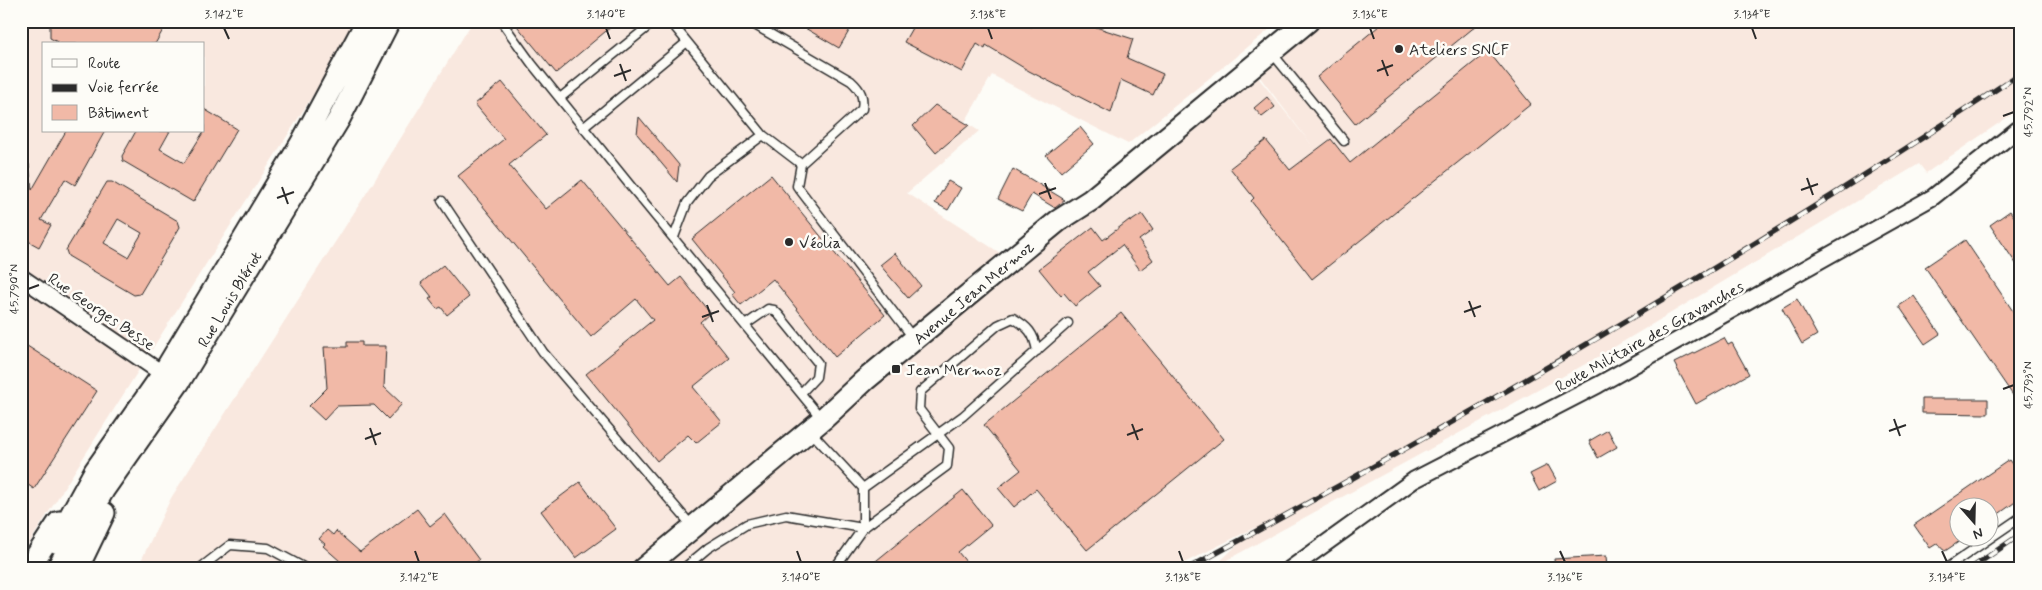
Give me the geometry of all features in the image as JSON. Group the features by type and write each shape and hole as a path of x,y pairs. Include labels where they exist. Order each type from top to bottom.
{"main road":[{"name":"Rue Louis Blériot","path":"42,569 95,471 163,374 301,144 367,21"},
{"name":"Rue Louis Blériot","path":"57,569 104,488 179,382 339,118 390,21"},
{"name":"Avenue Jean Mermoz","path":"643,569 816,425 865,380 1058,221 1091,200 1308,21"},
{"path":"77,569 143,434"},
{"path":"28,569 95,471"}],"street":[{"name":"Route Militaire des Gravanches","path":"1290,569 1414,480 1598,385 1933,197 2021,127"},
{"name":"Rue Georges Besse","path":"21,277 163,374"}],"lane":[{"path":"501,21 583,128 801,393 816,425 863,488 863,528"},
{"path":"560,98 655,21"},
{"path":"670,21 763,135 801,164"},
{"path":"748,21 851,81 858,88 864,99 862,109 801,164 797,186 915,340"},
{"path":"583,128 687,42"},
{"path":"1271,52 1344,141"},
{"path":"674,237 687,203 708,176 763,135"},
{"path":"442,201 543,352 694,528"},
{"path":"745,325 768,309 774,310 779,314 818,363 816,377 801,393"},
{"path":"834,569 863,528 947,466 949,448 918,409 920,392 998,325 1013,318 1028,327 1035,337 1037,351"},
{"path":"863,488 963,416 1068,323"},
{"path":"683,569 708,548 747,524 786,515 863,528"},
{"path":"1945,569 2021,517"},
{"path":"199,569 230,545 268,548 306,569"}],"shaded area":[{"path":"21,21 354,21 320,84 21,556"},
{"path":"473,21 1280,21 1128,144 992,75 965,122 979,131 907,193 1011,260 1249,66 1314,148 1259,76 1326,21 2021,21 2021,108 1926,173 1919,164 1591,361 1214,567 1256,527 1172,569 137,569 171,498 373,183"}],"building":[{"path":"50,21 168,21 156,42 57,42 50,38"},
{"path":"513,21 618,21 556,73"},
{"path":"793,21 855,21 839,48"},
{"path":"916,21 1009,21 1032,27 1034,21 1077,21 1133,39 1127,58 1163,74 1153,95 1121,80 1111,113 1029,71 986,45 985,49 977,44 962,72 904,42"},
{"name":"Ateliers SNCF","path":"1385,21 1482,21 1355,124 1317,77"},
{"path":"1488,51 1531,104 1312,279 1251,201 1254,198 1230,168 1266,140 1290,170 1331,139 1350,163"},
{"path":"502,82 546,135 509,165 546,209 582,180 670,286 681,277 710,313 700,322 729,358 693,387 722,422 696,443 688,435 657,461 586,374 653,320 636,299 591,337 458,176 504,139 475,104"},
{"path":"1267,97 1275,107 1262,117 1254,108"},
{"path":"935,105 969,125 936,153 913,126"},
{"path":"205,110 237,129 193,202 123,161 122,156 135,132 169,132 160,149 184,163 205,132"},
{"path":"639,117 679,165 677,182 637,134"},
{"path":"1080,127 1094,144 1061,172 1046,155"},
{"path":"65,132 104,132 75,185 65,179 41,220 51,225 39,247 21,237 21,210 26,201 21,199 21,164 29,164 32,190"},
{"path":"1013,169 1065,200 1055,208 1032,194 1022,211 998,199"},
{"name":"Véolia","path":"771,175 885,315 835,357 773,279 741,305 732,294 735,292 692,239"},
{"path":"948,181 961,188 948,210 935,203"},
{"path":"107,182 112,182 178,221 180,227 140,294 134,295 68,256 66,250","holes":["118,219 142,233 128,257 104,243"]},
{"path":"2010,211 2021,227 2021,271 1990,225"},
{"path":"1142,214 1153,230 1139,240 1153,260 1140,270 1122,245 1088,272 1100,286 1075,306 1064,293 1061,296 1039,269 1093,227 1103,240 1129,220 1130,222"},
{"path":"1965,240 2021,323 2021,407 1925,267"},
{"path":"895,253 921,286 908,298 880,265"},
{"path":"443,265 469,297 447,315 441,307 437,309 429,299 432,297 421,283"},
{"path":"1914,296 1940,334 1925,344 1899,306"},
{"path":"1797,299 1817,335 1802,344 1782,308"},
{"path":"1121,313 1224,439 1087,550 1036,489 1014,507 998,488 1021,470 984,425"},
{"path":"1724,338 1728,345 1732,343 1749,374 1696,404 1674,363"},
{"path":"21,342 97,391 34,489 21,480"},
{"path":"347,342 362,342 362,346 386,346 384,387 402,404 388,419 374,405 337,406 324,420 309,406 327,388 324,347 347,347"},
{"path":"1922,399 1988,399 1988,414 1922,413"},
{"path":"1608,430 1617,447 1598,458 1589,441"},
{"path":"2009,460 2021,476 2021,498 2000,513 2000,498 1953,498"},
{"path":"1548,465 1557,481 1539,491 1530,474"},
{"path":"580,482 616,529 576,558 541,511"},
{"path":"963,490 991,525 958,552 972,569 866,569"},
{"path":"1950,500 1950,548 1945,551 1938,543 1930,548 1914,525"},
{"path":"417,509 430,526 445,514 479,560 467,569 349,569 323,546 325,544 319,539 327,530 333,535 336,531 360,552"},
{"path":"1606,556 1607,569 1555,569 1554,559"}],"railway":[{"path":"1187,569 1400,452 1610,331 1817,205 2021,73"},
{"path":"1970,569 2021,534"},
{"path":"2012,569 2021,563"}],"place":[{"name":"Ateliers SNCF","path":"1399,49"},
{"name":"Véolia","path":"789,242"},
{"name":"Jean Mermoz","path":"896,369"}]}
